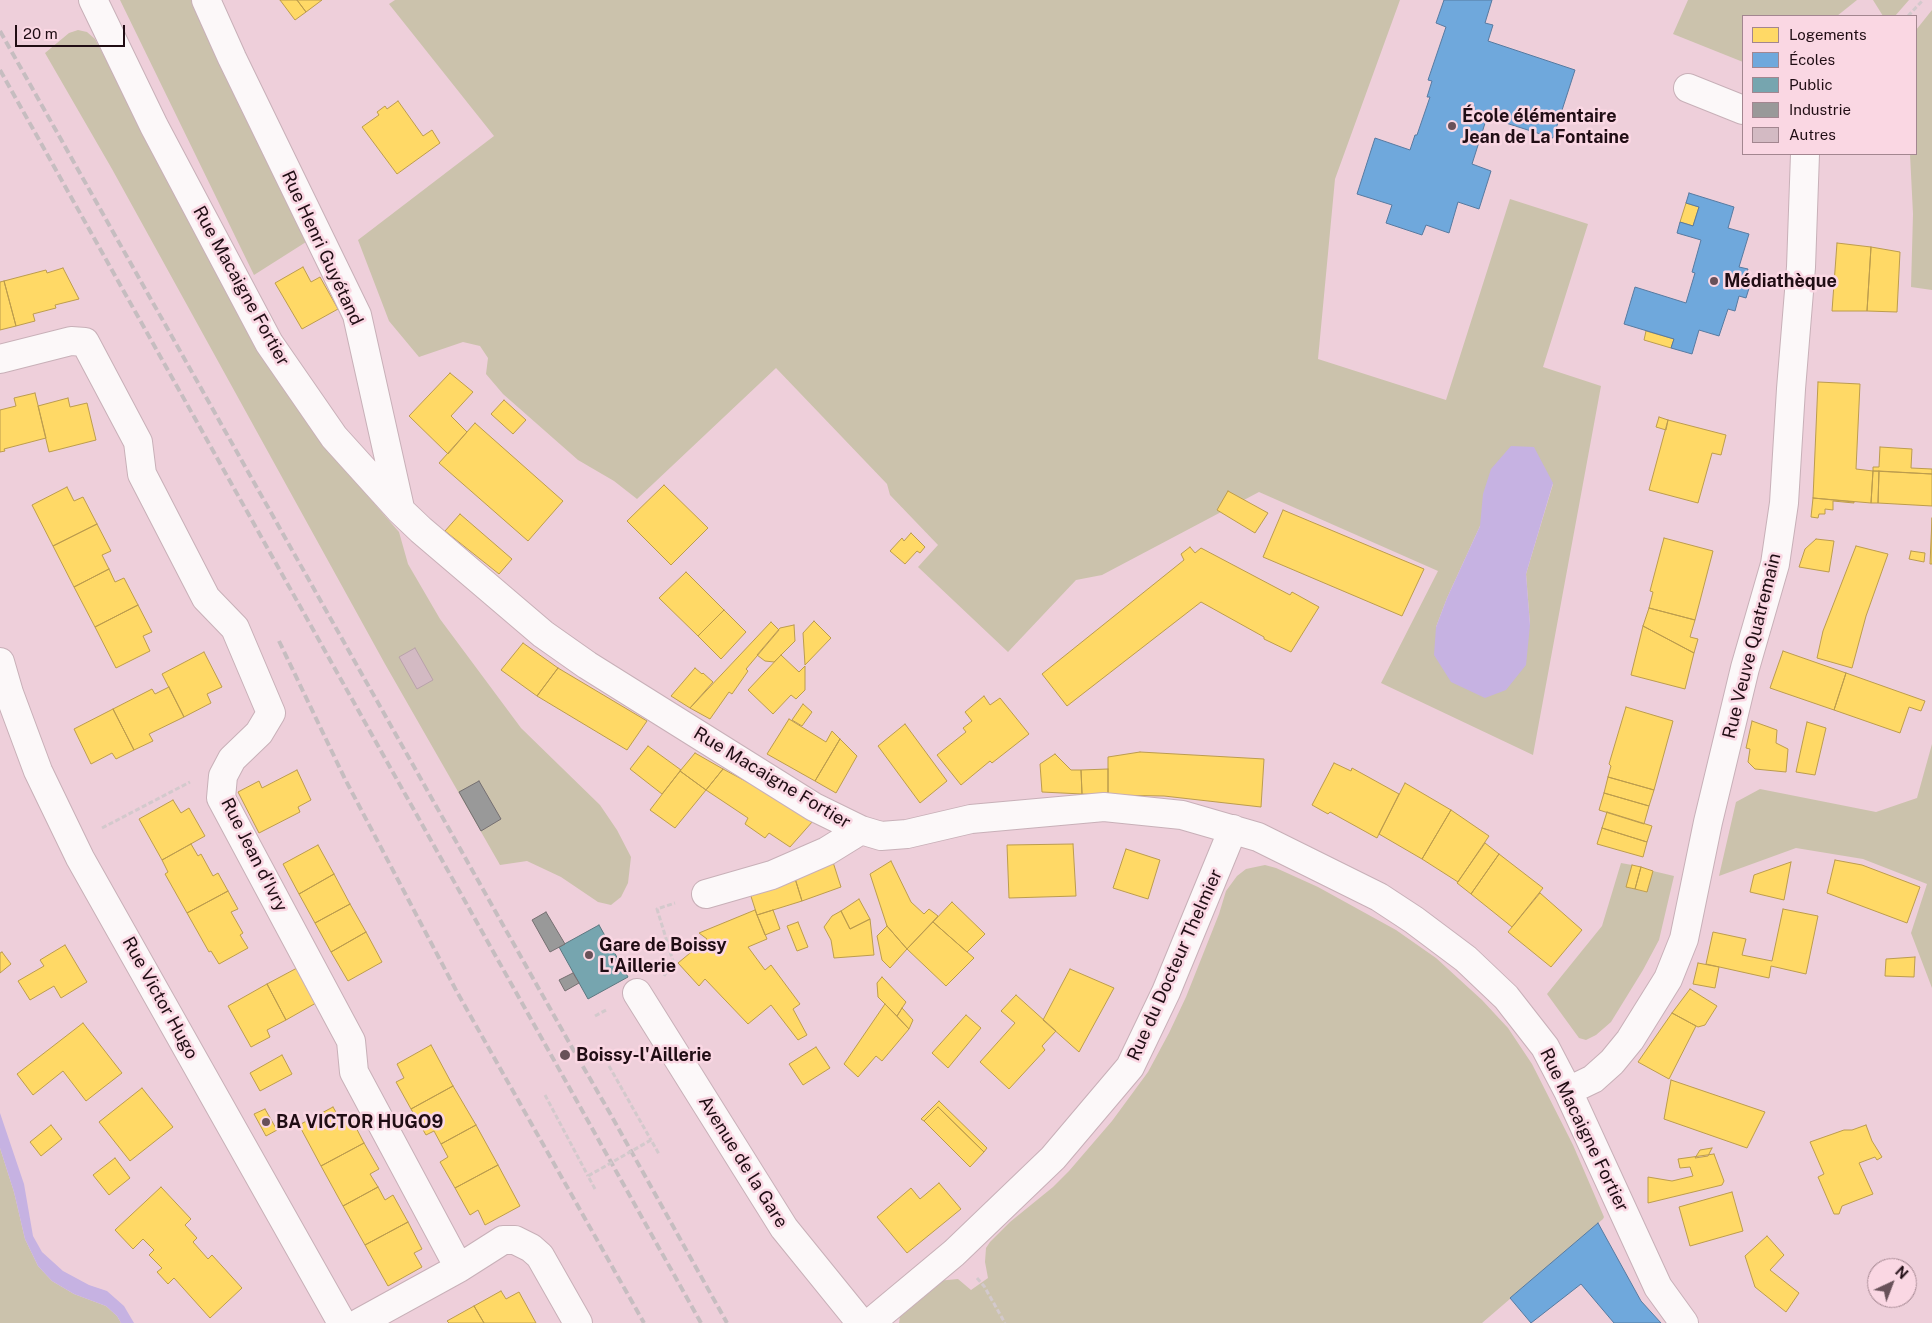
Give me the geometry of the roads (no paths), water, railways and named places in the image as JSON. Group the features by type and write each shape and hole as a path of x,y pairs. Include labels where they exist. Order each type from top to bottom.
{"street":[{"name":"Rue Macaigne Fortier","path":"93,0 154,126 269,343 334,437 400,510 421,530 543,634 579,660 814,806 861,830 881,836 908,834 971,819 1104,807 1182,815 1258,837 1379,897 1414,920 1466,959 1506,997 1545,1047 1568,1091 1658,1287 1684,1323"},
{"name":"Rue Henri Guyétand","path":"206,0 236,67 357,315 400,510"},
{"path":"1688,88 1742,110"},
{"name":"Rue Veuve Quatremain","path":"1568,1091 1593,1079 1612,1062 1624,1047 1668,979 1684,939 1708,822 1744,668 1775,564 1784,503 1801,267 1805,155"},
{"name":"Rue Jean d'Ivry","path":"0,360 71,341 85,342 138,442 142,474 206,598 235,628 271,713 259,733 232,759 222,776 221,798 351,1041 354,1072 459,1268"},
{"name":"Rue Victor Hugo","path":"0,662 9,693 38,771 80,858 342,1323"},
{"name":"Rue du Docteur Thelmier","path":"870,1323 954,1253 1053,1158 1130,1067 1166,992 1233,829"},
{"path":"706,894 772,875 827,851 861,830"},
{"name":"Avenue de la Gare","path":"637,993 784,1228 861,1323"},
{"path":"359,1323 459,1268 503,1240 515,1240 531,1248 540,1256 578,1323"}],"railway":[{"path":"0,31 727,1323"},
{"path":"0,70 701,1323"},
{"path":"279,641 345,779 457,992 644,1323"}],"place":[{"name":"École élémentaire Jean de La Fontaine","path":"1452,126"},
{"name":"Médiathèque","path":"1714,281"},
{"name":"Gare de Boissy L'Aillerie","path":"589,955"},
{"name":"Boissy-l'Aillerie","path":"565,1055"},
{"name":"BA VICTOR HUGO9","path":"266,1122"}]}
